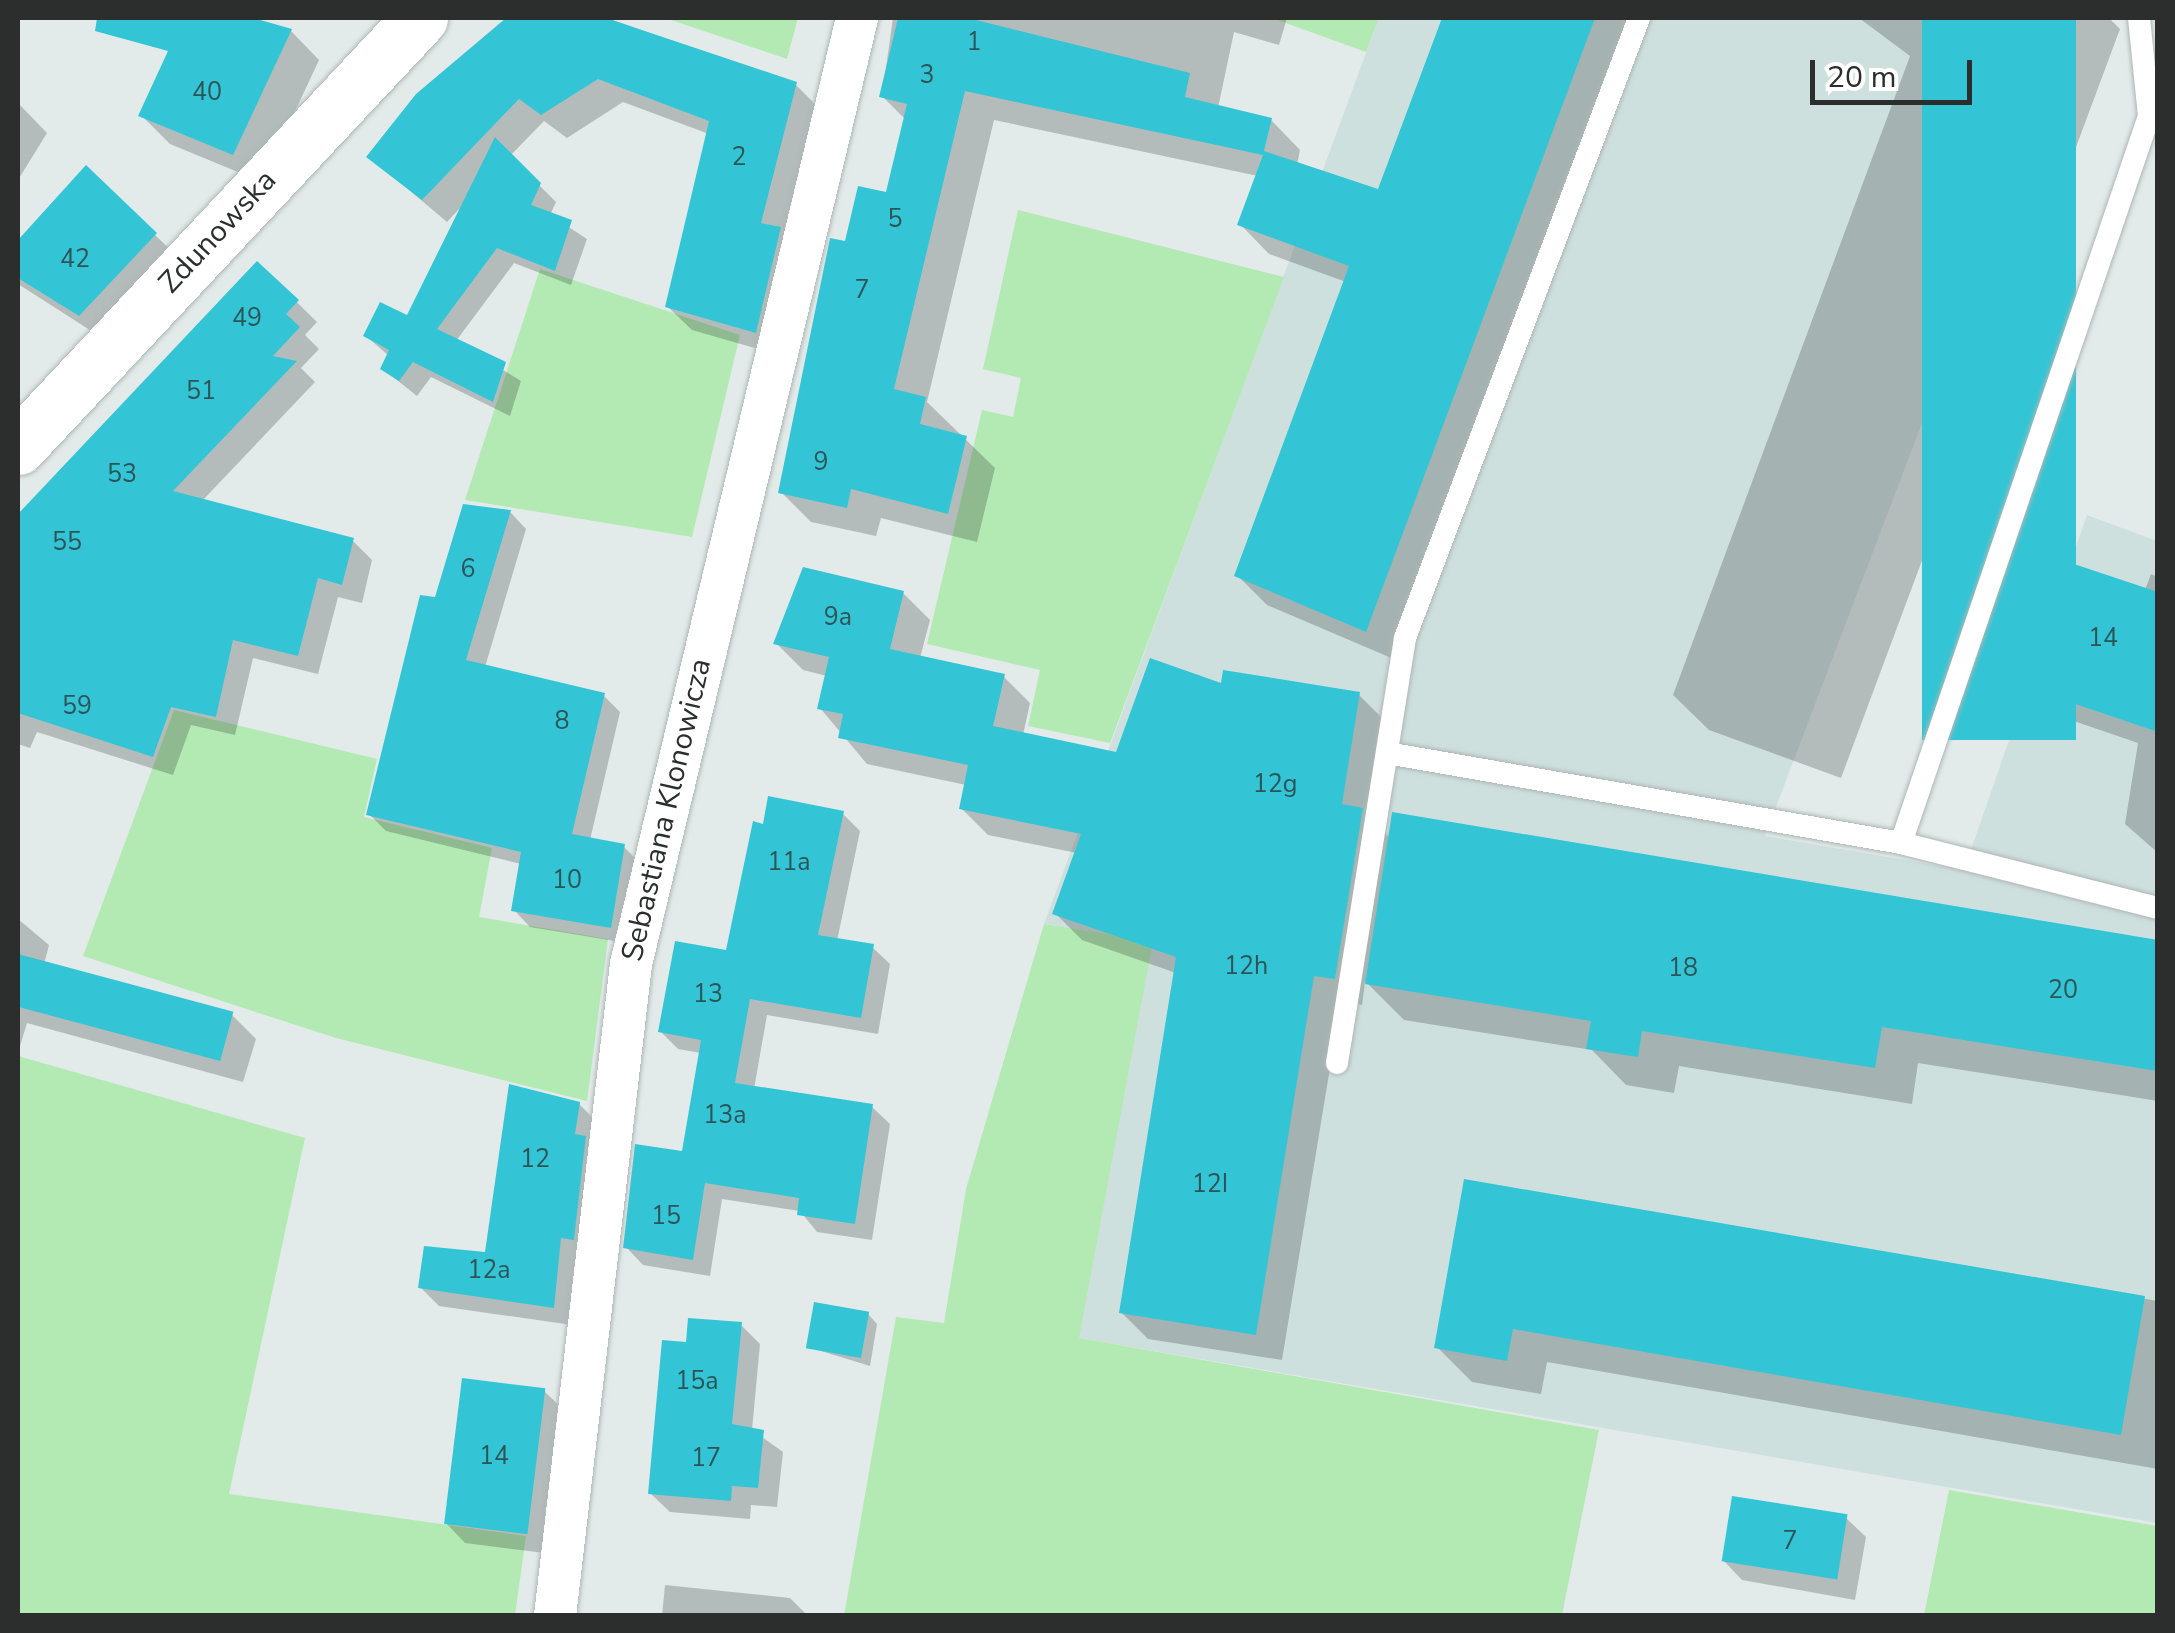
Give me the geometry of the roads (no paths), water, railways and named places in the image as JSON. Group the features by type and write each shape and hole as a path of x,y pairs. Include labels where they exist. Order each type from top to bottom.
{"street":[{"name":"Sebastiana Klonowicza","path":"555,1616 631,964 858,18"},
{"name":"Zdunowska","path":"18,447 406,20"}],"lane":[{"path":"1337,1063 1406,638 1638,18"},
{"path":"1901,842 2153,113 2139,18"},
{"path":"1387,753 1901,842 2158,908"}]}
